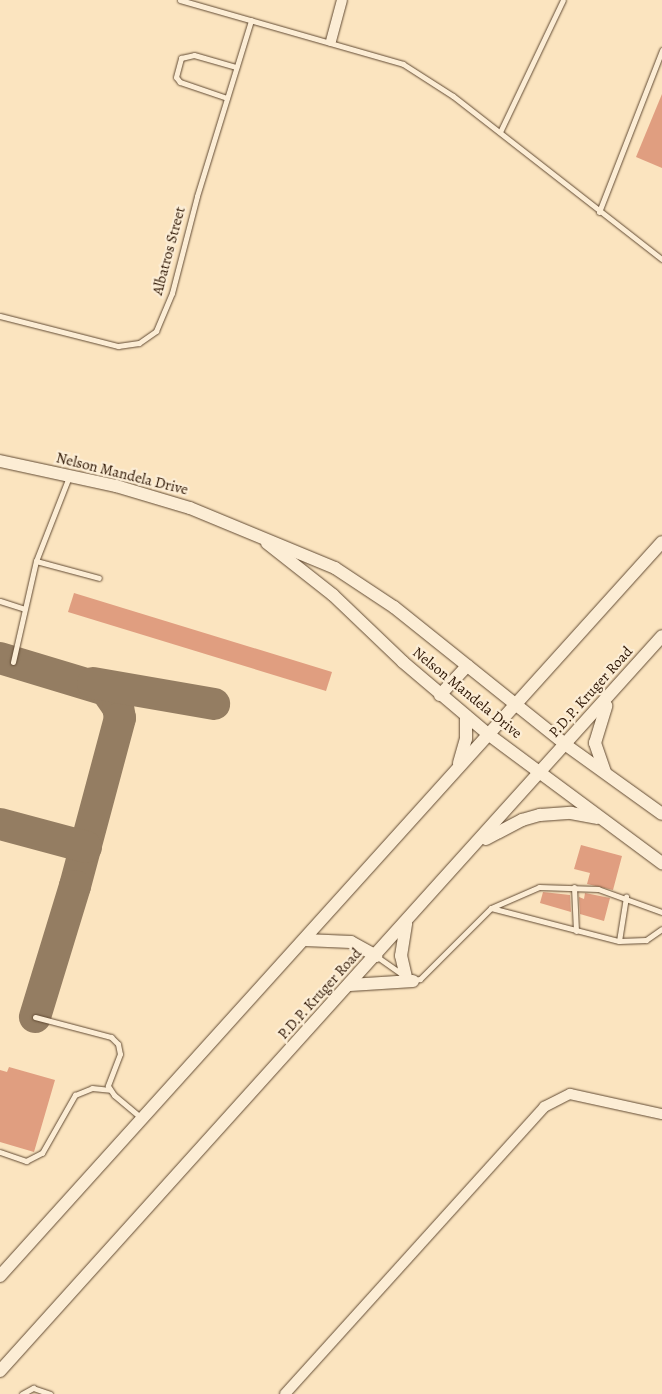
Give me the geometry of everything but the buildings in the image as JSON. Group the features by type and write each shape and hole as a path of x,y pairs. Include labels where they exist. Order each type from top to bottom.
{"street":[{"path":"332,41 342,0"},
{"name":"Nelson Mandela Drive","path":"0,461 69,476 190,508 261,538 308,555 357,581 566,745 662,814"},
{"name":"Nelson Mandela Drive","path":"261,538 333,596 440,695 488,734 540,771 599,819 662,863"},
{"path":"0,1276 144,1120 514,704 662,542"},
{"name":"P.D.P. Kruger Road","path":"0,1371 479,843 540,771 608,699 662,636"},
{"path":"440,695 467,666"},
{"path":"606,774 595,743 608,699"},
{"path":"458,768 466,739 466,716"},
{"path":"479,843 522,820 540,815 571,813 599,819"},
{"path":"350,985 410,979 401,956 406,923"},
{"path":"305,940 351,942 376,956"},
{"path":"284,1394 544,1107 556,1098 577,1095 662,1114"}],"lane":[{"path":"180,0 332,41 403,64 453,96 599,212 662,259"},
{"path":"500,132 563,0"},
{"name":"Albatros Street","path":"0,316 118,346 139,343 149,338 161,322 172,293 251,20"},
{"path":"599,212 662,50"},
{"path":"227,98 180,82 176,77 181,58 194,55 236,67"},
{"path":"13,662 24,609 34,582 36,561 69,476"},
{"path":"36,561 99,578"},
{"path":"0,600 24,609"},
{"path":"376,956 410,979 420,979 491,908 539,887 598,888 662,912"},
{"path":"574,887 576,931"},
{"path":"619,941 626,897"},
{"path":"491,908 619,941 646,940 662,929"},
{"path":"35,1017 111,1037 118,1044 120,1054 108,1086 110,1090 144,1120"},
{"path":"0,1152 26,1161 42,1153 75,1095 92,1088 110,1090"},
{"path":"22,1394 33,1388 50,1394"}],"taxiway":[{"path":"0,658 106,690 118,707 120,718 75,886 35,1017"},
{"path":"93,683 214,704"},
{"path":"0,824 86,847"}]}
